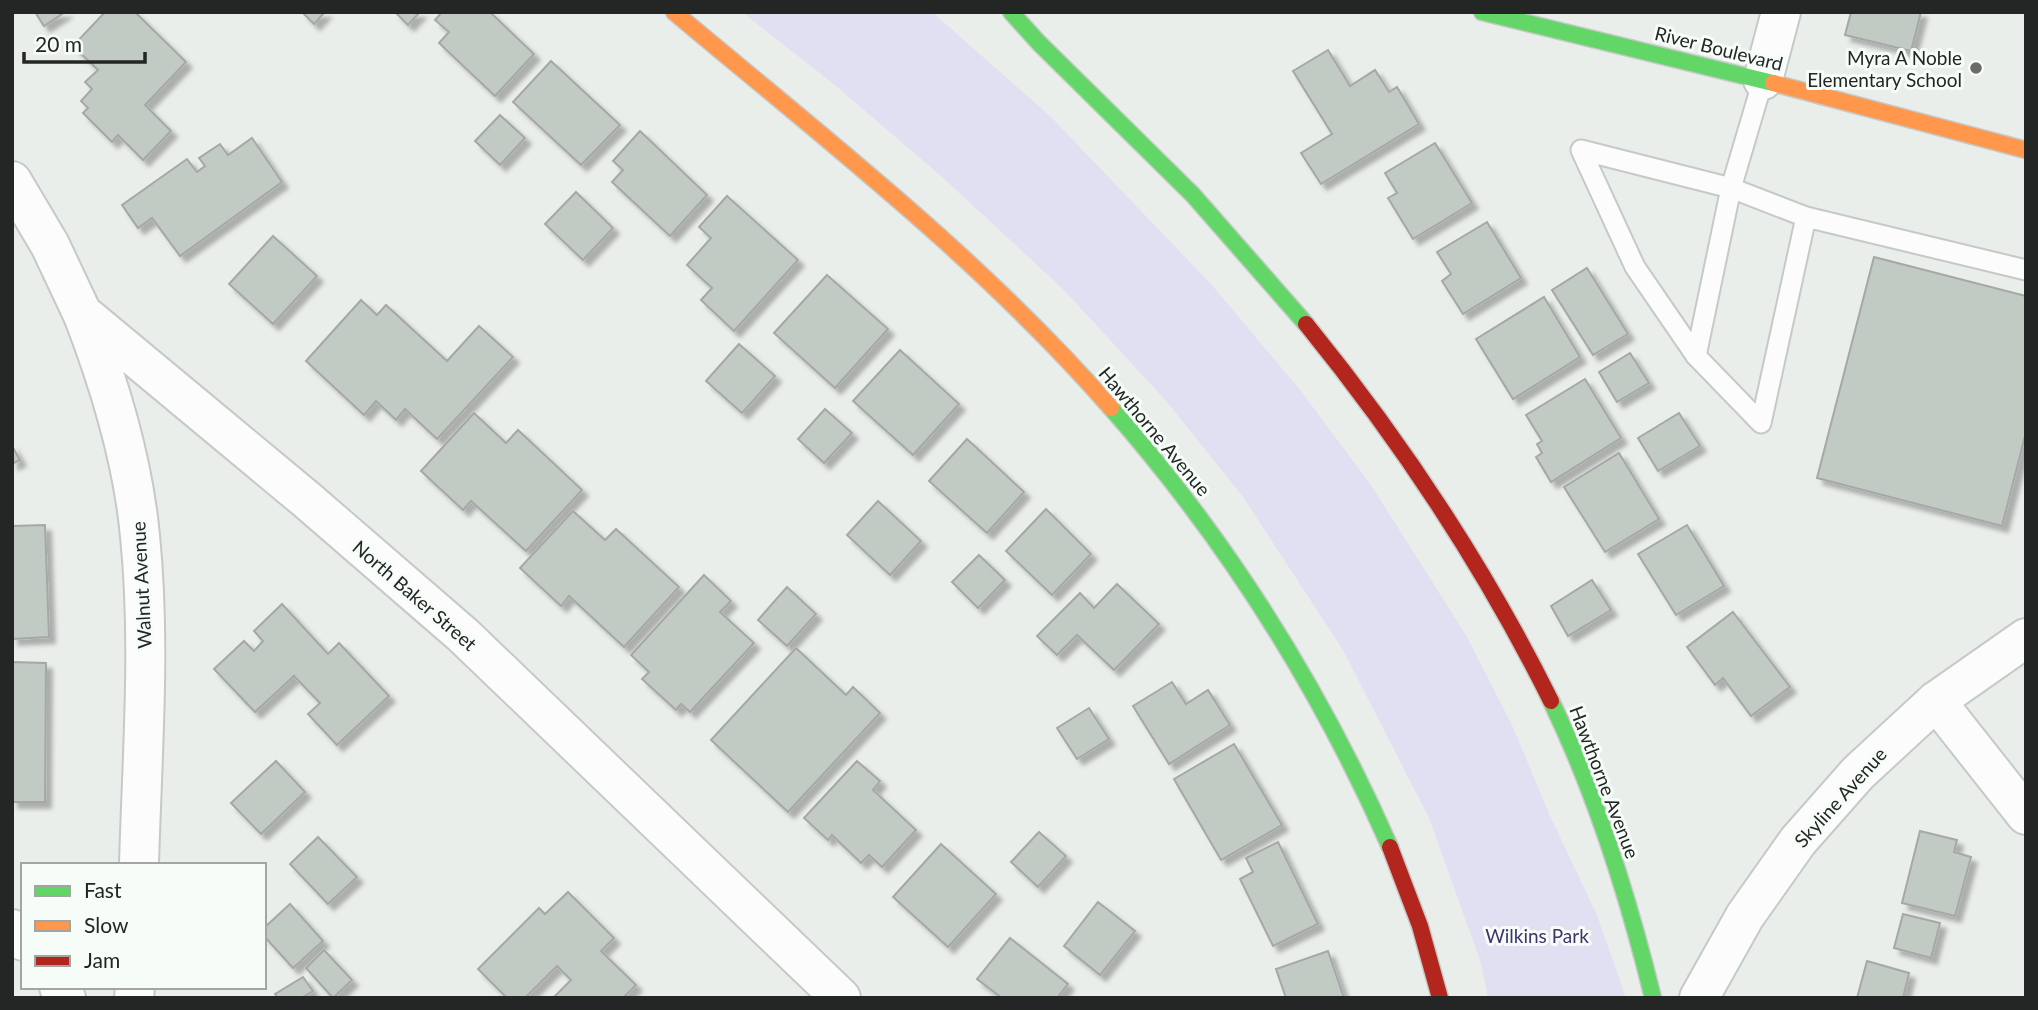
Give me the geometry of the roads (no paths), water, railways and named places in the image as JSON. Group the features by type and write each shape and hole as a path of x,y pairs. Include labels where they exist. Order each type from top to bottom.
{"street":[{"name":"Hawthorne Avenue","path":"674,12 858,165 1010,303 1093,388 1170,478 1240,573 1303,674 1359,778 1403,875 1433,963 1440,998"},
{"name":"Hawthorne Avenue","path":"1011,12 1230,236 1330,355 1408,457 1454,525 1508,615 1566,732 1604,829 1636,929 1653,998"},
{"path":"1763,80 1781,12"},
{"name":"River Boulevard","path":"1487,13 1763,80 2026,150"},
{"name":"North Baker Street","path":"12,181 50,246 82,313 307,500 463,635 841,998"},
{"name":"Walnut Avenue","path":"82,313 100,360 124,446 140,534 146,622 139,863"},
{"name":"Skyline Avenue","path":"1699,998 1745,916 1798,841 1858,773 1936,701 2026,638"},
{"path":"1936,701 2026,815"},
{"path":"712,874 773,952 798,998"}],"lane":[{"path":"1696,356 1731,188 1763,80"},
{"path":"1806,217 1761,423 1696,356 1635,267 1581,150 1731,188 1806,217 2026,270"}],"place":[{"name":"Myra A Noble Elementary School","path":"1976,68"}],"park label":[{"name":"Wilkins Park","path":"1537,935"}]}
